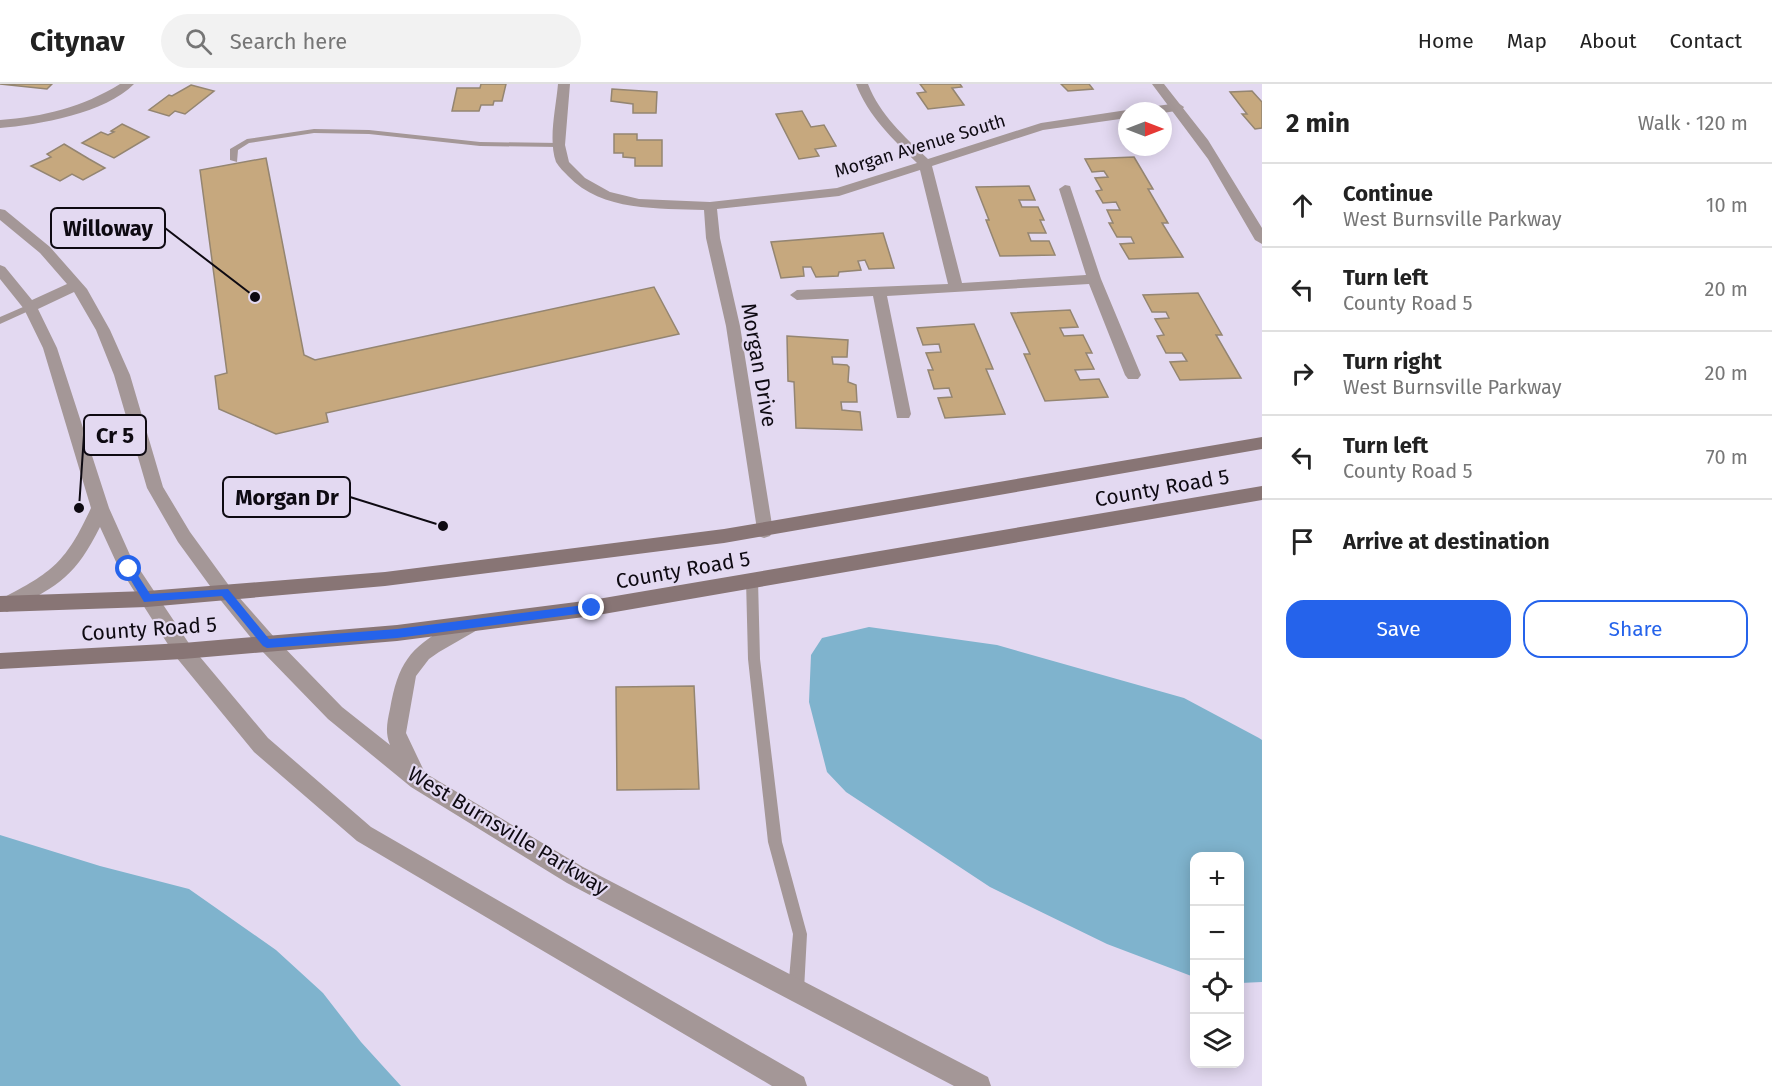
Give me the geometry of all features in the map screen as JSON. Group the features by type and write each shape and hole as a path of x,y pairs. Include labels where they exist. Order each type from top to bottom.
{"main road":[{"name":"County Road 5","path":"3,604 147,599 384,579 764,531 1262,443"},
{"name":"County Road 5","path":"0,661 183,651 397,633 592,608 1262,493"}],"street":[{"path":"0,124 26,123 75,111 109,97 128,84"},
{"name":"Morgan Avenue South","path":"564,84 559,144 563,163 580,181 606,195 639,203 710,206 838,192 1041,127 1118,115"},
{"path":"862,84 867,97 884,123 925,164 956,288"},
{"path":"1158,84 1178,107 1225,172 1262,240"},
{"path":"1172,108 1178,107"},
{"path":"1065,189 1094,279 1132,375"},
{"name":"Morgan Drive","path":"710,206 713,238 733,326 764,531"},
{"name":"West Burnsville Parkway","path":"0,213 45,250 76,285 103,330 119,368 155,488 184,537 224,592 267,643 335,713 418,780 575,875 979,1086"},
{"path":"0,270 30,307 50,348 100,508 123,559 183,651 261,744 364,834 795,1086"},
{"path":"796,296 1094,279"},
{"path":"30,307 76,285"},
{"path":"879,291 903,414"},
{"path":"3,604 43,587 67,565 84,541 100,508"},
{"path":"418,780 396,733 401,691 406,676 415,659 429,648 472,623"}],"lane":[{"path":"234,160 234,149 247,141 314,131 369,132 480,144 559,144"},
{"path":"0,321 30,307"},
{"path":"752,580 754,659 775,842 800,934 796,990"}],"water":[{"path":"869,627 997,645 1184,698 1262,740 1262,982 1244,983 1244,852 1190,852 1190,975 1107,944 990,887 846,792 827,772 809,702 811,655 822,638"},
{"path":"0,835 100,866 189,889 276,950 323,993 361,1042 401,1086 0,1086"}],"building":[{"path":"0,84 52,84 47,89"},
{"path":"481,84 506,84 502,101 494,101 493,105 481,105 479,111 452,111 457,88 480,88"},
{"path":"920,84 960,84 962,87 952,88 964,105 928,109 917,93 926,92"},
{"path":"1061,84 1089,84 1093,89 1068,91"},
{"path":"191,85 214,91 185,114 175,111 169,116 149,110 169,95 172,96"},
{"path":"612,89 657,92 656,113 633,113 633,104 611,101"},
{"path":"1252,91 1262,102 1262,128 1255,129 1242,114 1247,114 1230,92"},
{"path":"802,111 811,127 824,125 836,146 815,149 819,156 799,159 776,114"},
{"path":"122,124 149,137 114,158 82,143 101,132 108,135"},
{"path":"614,134 637,134 637,140 662,140 662,166 635,166 635,158 623,157 623,153 614,153"},
{"path":"64,144 105,168 83,180 72,174 60,181 31,166 51,157 47,154"},
{"path":"1134,157 1153,189 1148,189 1168,223 1162,223 1183,257 1129,259 1120,244 1134,243 1131,237 1117,237 1109,223 1113,223 1107,210 1120,210 1116,202 1103,203 1096,191 1102,190 1095,178 1108,177 1104,171 1092,172 1085,159"},
{"path":"266,158 304,355 315,360 654,287 679,334 326,413 328,422 276,434 219,409 215,376 227,373 200,170"},
{"path":"1029,186 1035,200 1019,200 1022,207 1038,207 1044,220 1040,220 1046,233 1028,233 1031,241 1049,241 1055,255 1000,256 976,187"},
{"path":"883,233 894,268 869,269 865,260 858,261 861,270 839,272 838,276 816,277 811,267 803,267 804,276 781,278 771,242"},
{"path":"1198,293 1222,335 1216,335 1241,378 1180,380 1170,362 1187,361 1182,353 1166,353 1157,336 1164,335 1155,319 1169,318 1166,312 1152,312 1143,295"},
{"path":"1070,310 1078,327 1060,328 1064,336 1083,335 1092,353 1086,353 1094,369 1075,370 1080,380 1099,379 1108,397 1045,401 1024,354 1030,354 1011,313"},
{"path":"974,324 993,369 986,369 1005,414 945,418 938,398 952,397 949,388 934,389 928,370 933,370 926,353 941,352 939,344 923,345 917,328"},
{"path":"787,336 848,340 847,357 832,357 833,364 849,367 848,382 856,385 857,402 841,402 842,410 860,412 862,430 796,428 794,382 788,381"},
{"path":"694,686 699,789 617,790 616,687"}],"place":[{"name":"Willoway","path":"255,297"},
{"name":"Cr 5","path":"79,508"},
{"name":"Morgan Dr","path":"443,526"}],"route":[{"path":"129,569 147,599 224,592 267,643 397,633 592,608"}]}
